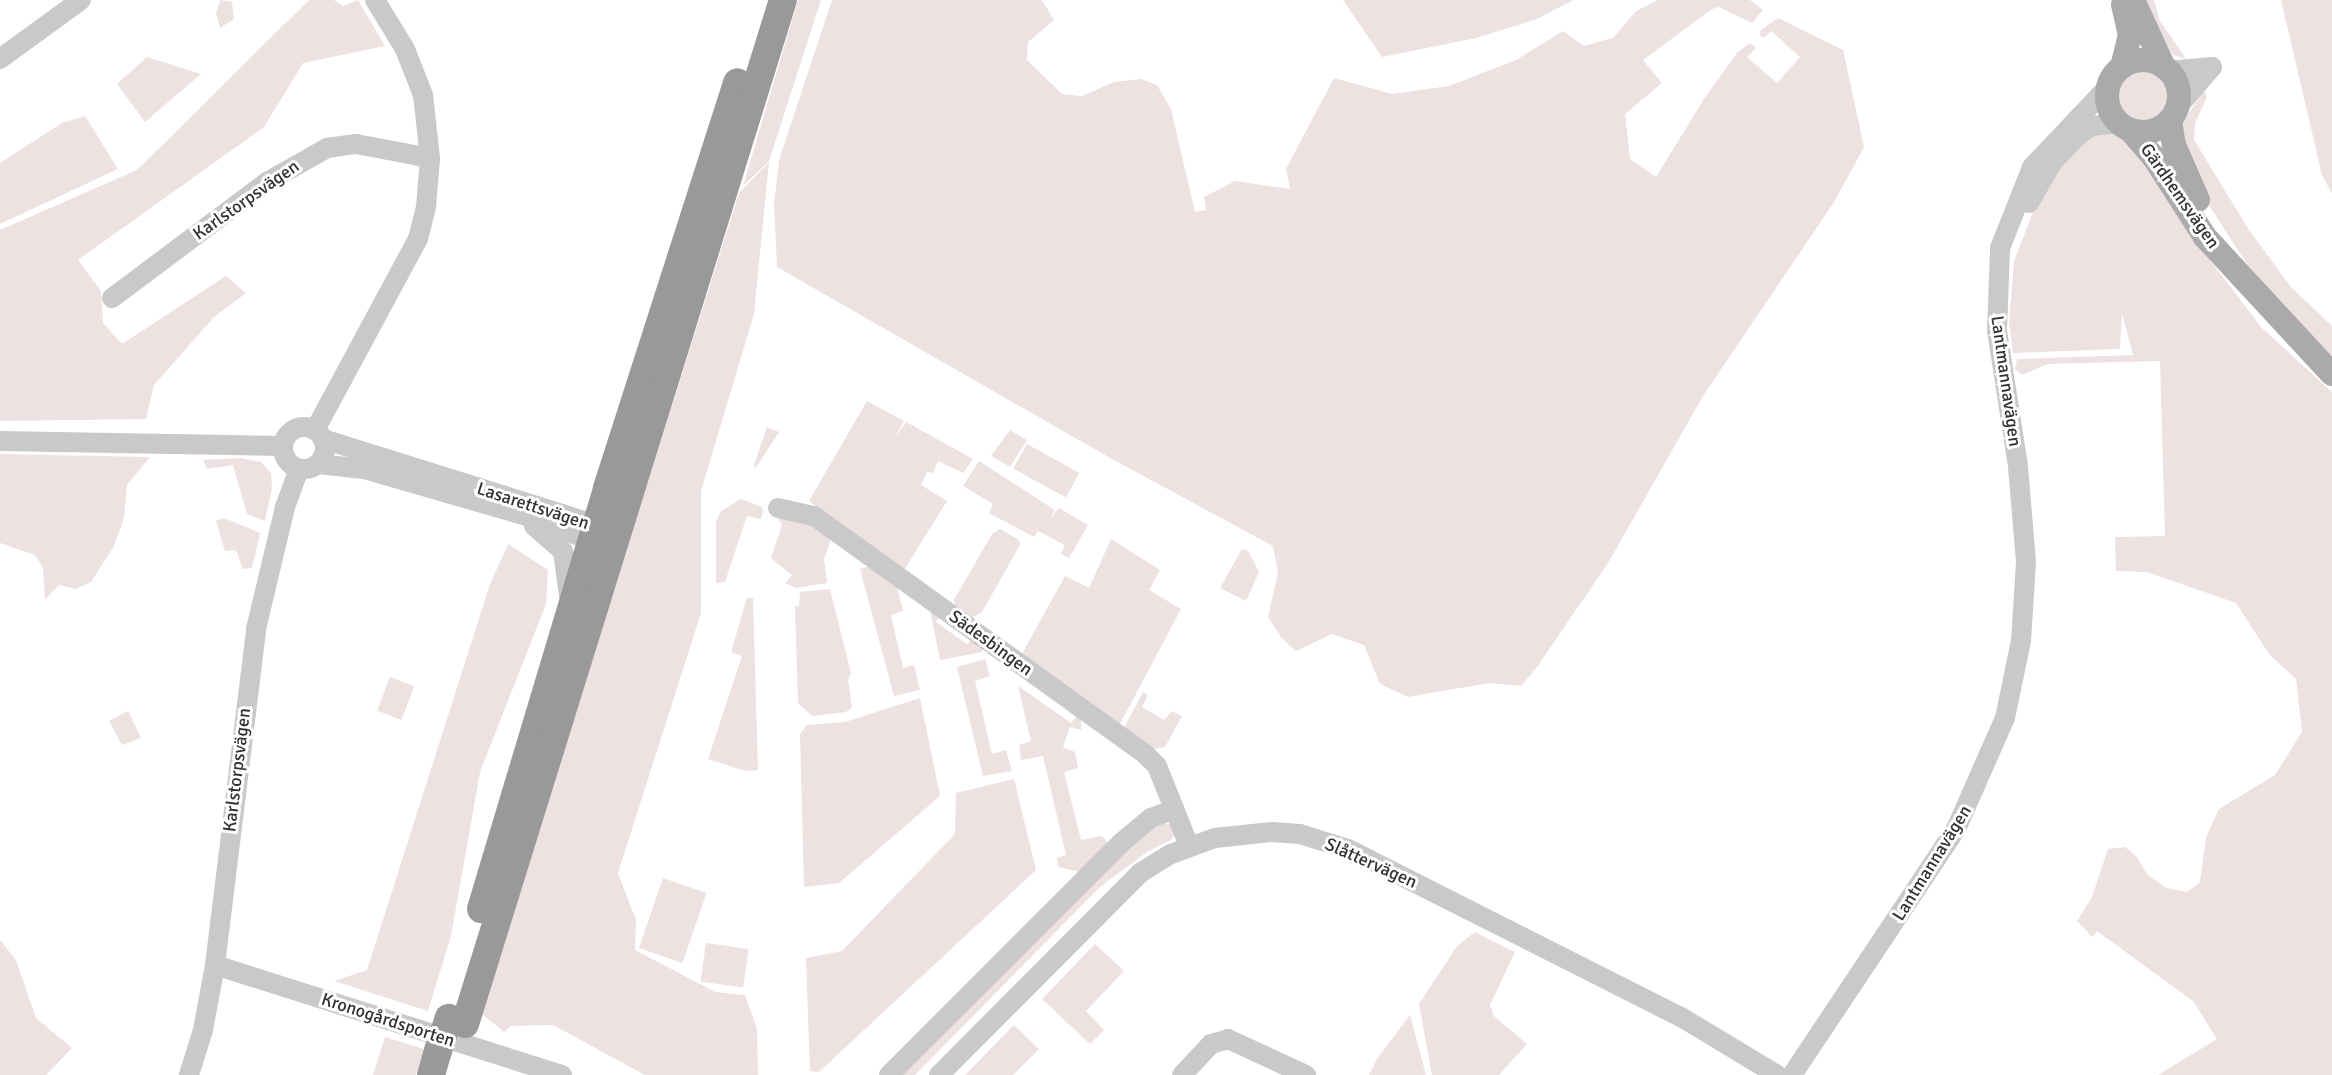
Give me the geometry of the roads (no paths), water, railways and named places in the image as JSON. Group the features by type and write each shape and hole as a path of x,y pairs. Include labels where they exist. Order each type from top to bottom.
{"highway":[{"path":"457,1021 570,607 600,536 607,488 765,0"},
{"path":"443,1064 600,536 783,0"}],"main road":[{"path":"2121,0 2130,35 2122,67 2108,87 2109,106 2124,126 2147,132 2173,114 2178,88 2166,69 2133,0"},
{"path":"2122,67 2143,60 2166,69"},
{"name":"Gärdhemsvägen","path":"2173,114 2188,182 2230,263"},
{"name":"Gärdhemsvägen","path":"2124,126 2154,156 2205,237 2230,263 2270,312 2332,374"}],"street":[{"path":"0,59 81,0"},
{"path":"319,434 296,428 288,433 282,446 285,458 299,469 318,464 324,454 319,434 418,239 426,207 430,158 423,95 405,49 375,0"},
{"path":"2166,69 2212,66 2173,114"},
{"name":"Lantmannavägen","path":"1792,1075 1956,829 2005,717 2021,641 2026,562 2018,466 1997,331 2000,248 2032,167 2108,87"},
{"name":"Lantmannavägen","path":"2000,271 2031,198 2052,163 2077,136 2092,126 2124,126"},
{"name":"Karlstorpsvägen","path":"112,298 267,182 327,148 357,144 430,158"},
{"name":"Lasarettsvägen","path":"319,434 562,514 600,536"},
{"path":"0,441 282,446"},
{"name":"Lasarettsvägen","path":"318,464 364,469 516,516 541,520 600,536"},
{"name":"Karlstorpsvägen","path":"189,1075 203,1030 215,965 256,629 285,507 299,469"},
{"path":"562,514 587,504 607,488"},
{"name":"Sädesbingen","path":"778,508 814,516 1145,754 1157,766 1188,846"},
{"path":"516,516 549,537 563,551 570,607"},
{"path":"889,1075 1121,843 1151,818 1174,809"},
{"name":"Slåttervägen","path":"939,1075 1124,887 1160,861 1188,846 1215,838 1272,832 1300,834 1348,849 1681,1017 1777,1075"},
{"name":"Kronogårdsporten","path":"215,965 561,1075"},
{"path":"1182,1075 1211,1044 1228,1039 1299,1074"}]}
